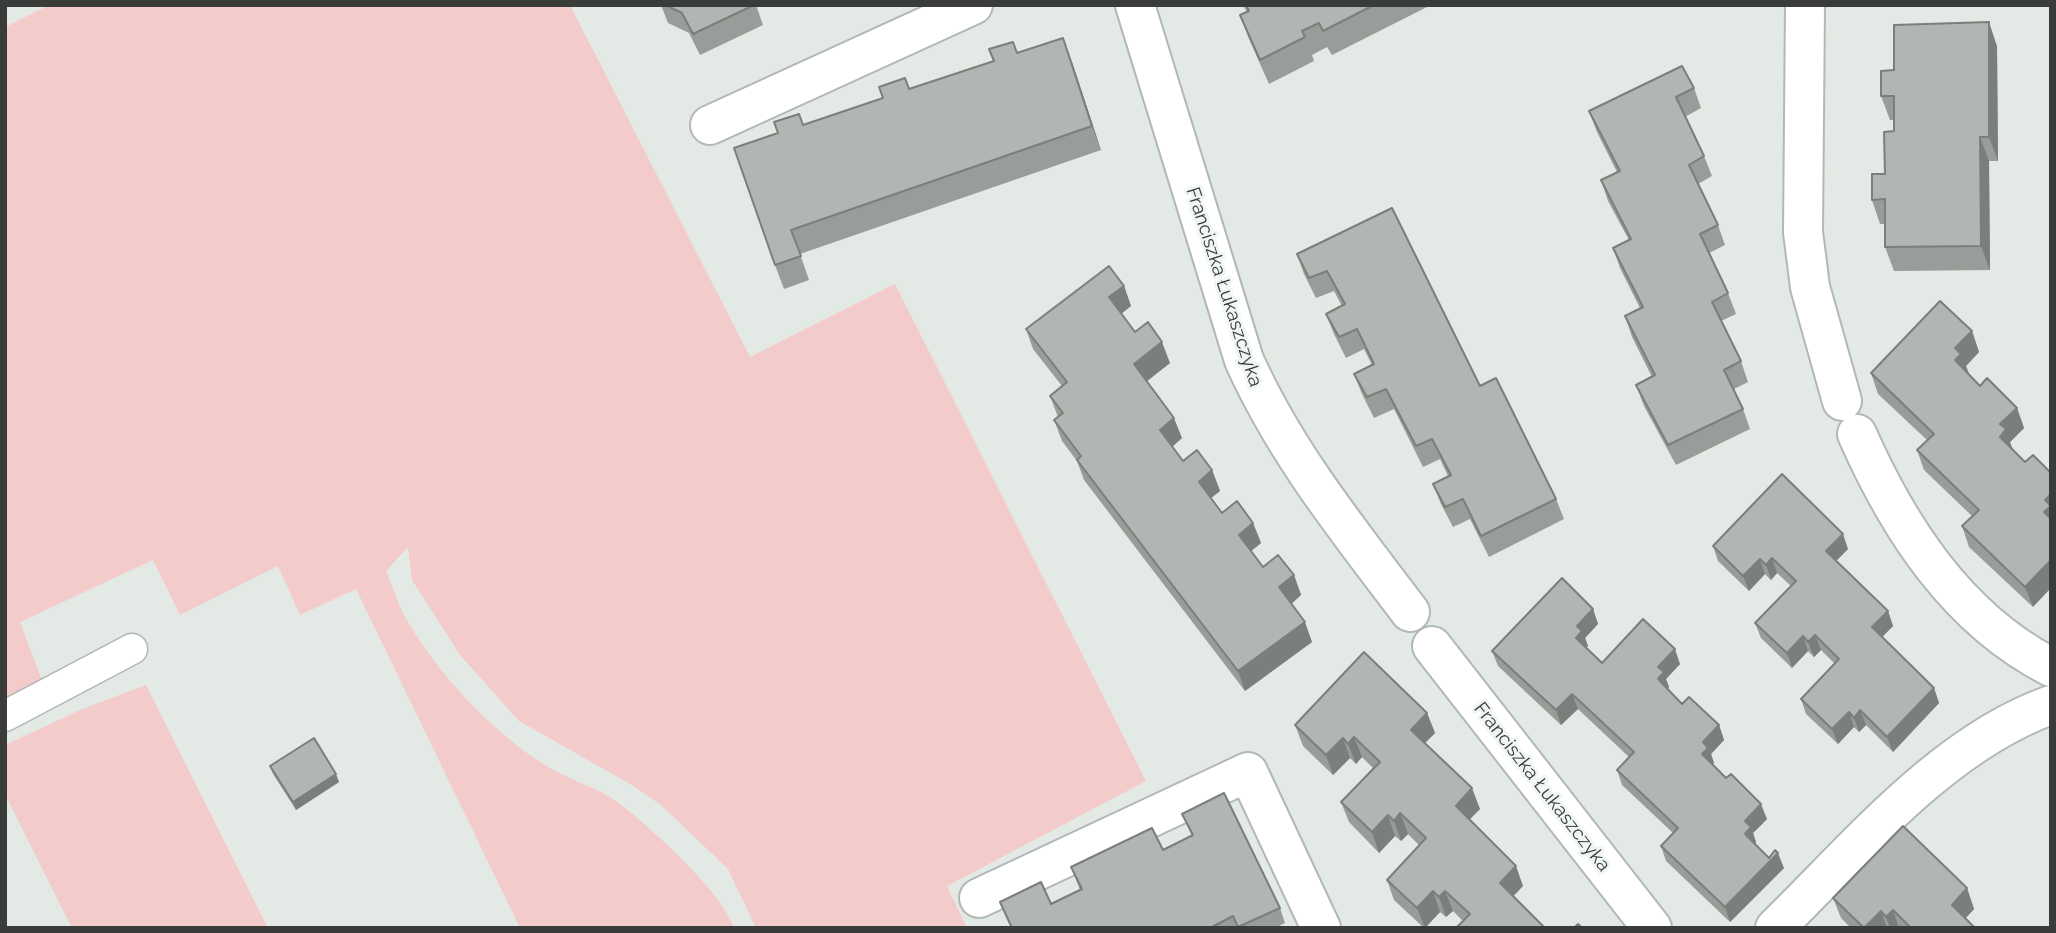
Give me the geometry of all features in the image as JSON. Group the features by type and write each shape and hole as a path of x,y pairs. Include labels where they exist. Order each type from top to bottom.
{"street":[{"path":"710,125 973,5"},
{"name":"Franciszka Łukaszczyka","path":"1135,5 1244,360 1259,394 1306,475 1410,612"},
{"path":"1805,5 1803,232 1813,298 1850,417 1880,487 1927,559 1958,595 1997,631 2051,667"},
{"name":"Franciszka Łukaszczyka","path":"1432,646 1652,928"},
{"path":"1775,928 1940,771 1983,738 2051,705"},
{"path":"979,898 1248,772 1321,928"}],"lane":[{"path":"5,716 132,649"}],"shaded area":[{"path":"49,5 570,5 750,357 895,284 1146,781 947,886 967,928 756,928 728,869 661,805 632,785 519,721 460,655 412,580 408,547 386,571 407,620 450,681 506,737 526,752 553,770 608,796 647,826 700,878 727,913 734,928 520,928 356,589 300,615 278,566 180,615 153,560 20,622 44,686 5,704 5,27"},
{"path":"146,685 268,928 72,928 5,794 5,745 80,710"}],"building":[{"path":"665,5 754,5 693,34 682,13"},
{"path":"1246,5 1374,5 1323,31 1319,23 1302,31 1305,37 1260,60 1240,15 1249,11"},
{"path":"1989,22 1989,137 1980,137 1981,246 1885,247 1885,199 1872,200 1872,174 1885,174 1884,132 1894,131 1894,96 1881,96 1881,71 1894,70 1894,25"},
{"path":"1063,38 1092,126 791,230 801,256 775,265 734,148 778,133 774,122 799,114 803,125 883,98 879,87 905,78 909,89 994,61 989,49 1013,42 1017,53"},
{"path":"1682,66 1694,88 1676,97 1704,156 1689,165 1718,225 1700,234 1728,293 1712,302 1741,361 1724,370 1743,409 1668,445 1636,385 1655,375 1625,316 1643,307 1613,248 1631,239 1601,180 1620,171 1589,111"},
{"path":"1392,208 1480,386 1496,378 1556,499 1481,536 1463,499 1445,507 1433,484 1451,475 1432,439 1416,446 1386,389 1367,397 1354,374 1374,364 1357,329 1339,337 1326,314 1345,304 1327,271 1309,278 1297,254"},
{"path":"1109,266 1124,286 1109,297 1135,332 1148,322 1162,342 1134,364 1174,418 1160,430 1183,461 1197,450 1212,470 1199,482 1222,513 1237,501 1253,523 1239,535 1263,567 1278,555 1294,575 1279,587 1305,622 1238,671 1077,460 1081,456 1054,420 1063,413 1050,396 1067,382 1026,329"},
{"path":"1940,301 1972,331 1955,348 1961,354 1955,360 1980,386 1987,378 2017,408 2000,424 2006,429 2000,437 2025,462 2033,455 2051,473 2051,494 2045,500 2051,506 2044,512 2051,519 2051,560 2025,587 1962,526 1979,510 1917,450 1934,434 1871,373"},
{"path":"1782,474 1843,534 1826,551 1888,611 1872,627 1934,688 1887,737 1860,710 1854,718 1849,712 1832,729 1801,699 1839,659 1815,635 1808,642 1803,636 1787,653 1755,623 1796,581 1772,558 1766,565 1760,559 1743,576 1713,546"},
{"path":"1562,578 1593,609 1577,626 1582,631 1576,638 1602,663 1643,619 1675,649 1658,667 1664,672 1658,679 1682,704 1689,697 1719,725 1703,742 1708,748 1702,754 1726,778 1731,774 1761,804 1745,821 1751,827 1745,834 1769,858 1775,850 1778,853 1725,907 1661,846 1678,828 1617,770 1634,752 1572,694 1556,710 1492,651"},
{"path":"1364,652 1427,713 1411,730 1472,788 1456,806 1516,866 1500,883 1545,928 1456,928 1470,914 1445,891 1439,897 1433,891 1417,908 1387,880 1426,838 1400,813 1394,821 1388,815 1372,832 1341,802 1380,762 1354,737 1348,744 1343,738 1326,755 1295,725"},
{"path":"314,738 336,774 293,802 270,766"},
{"path":"1224,793 1280,908 1238,927 1233,916 1210,928 1012,928 1000,902 1041,882 1051,904 1082,889 1071,867 1152,828 1163,850 1193,835 1182,814"},
{"path":"1903,826 1967,888 1952,905 1975,928 1911,928 1893,910 1886,917 1881,911 1864,928 1833,898"}]}
